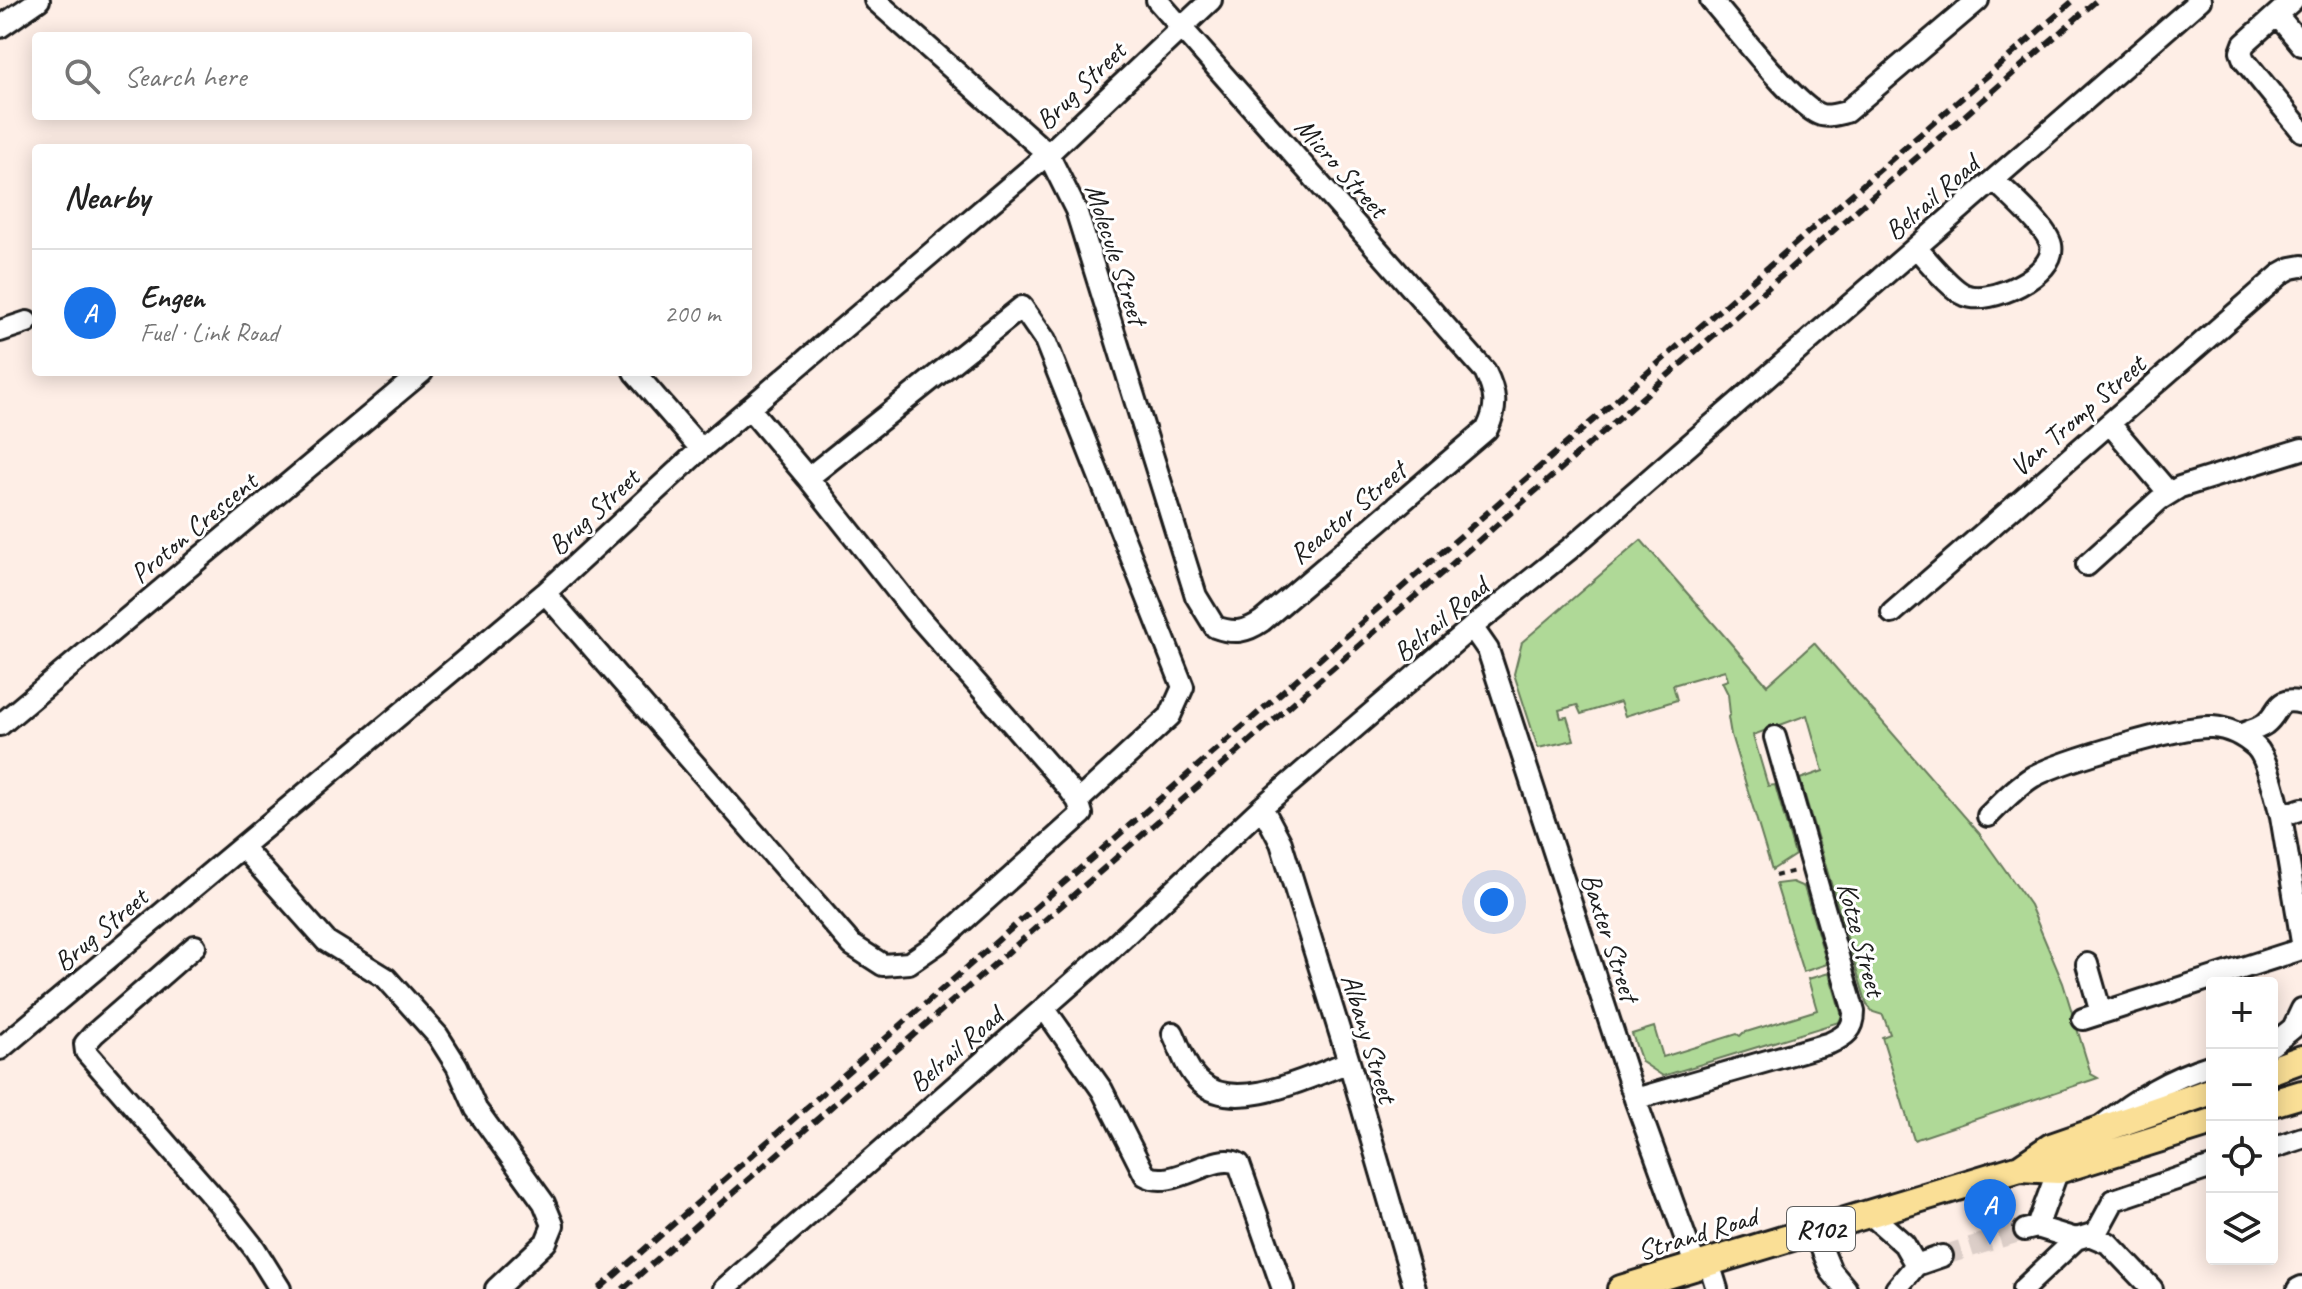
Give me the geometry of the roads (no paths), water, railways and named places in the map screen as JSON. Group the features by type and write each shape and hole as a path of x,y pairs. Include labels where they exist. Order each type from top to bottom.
{"main road":[{"path":"2278,1068 2302,1059"},
{"path":"2278,1082 2302,1075"},
{"name":"Strand Road","path":"1621,1289 2020,1168 2051,1147 2206,1093"},
{"path":"2278,1101 2302,1094"},
{"name":"Strand Road","path":"2020,1168 2058,1170 2206,1124"}],"street":[{"path":"0,27 39,0"},
{"name":"Molecule Street","path":"875,0 1048,154 1076,210 1196,596"},
{"name":"Micro Street","path":"1157,0 1485,371"},
{"name":"Brug Street","path":"0,1049 545,593 701,449 1048,154 1211,0"},
{"path":"1711,0 1795,95 1811,110 1822,115 1846,112 1978,0"},
{"name":"Belrail Road","path":"724,1289 1109,951 1262,807 1472,627 1572,547 2200,0"},
{"path":"2293,0 2244,44 2241,52 2244,60 2302,131"},
{"path":"2277,15 2302,45"},
{"path":"1916,248 1958,291 1972,297 1993,297 2011,290 2041,267 2050,259 2052,252 2048,236 1994,180"},
{"name":"Van Tromp Street","path":"1892,613 2282,273 2302,266"},
{"path":"808,478 1022,307 1045,340 1183,687 1170,716 1078,801"},
{"path":"0,331 27,322"},
{"name":"Reactor Street","path":"1196,596 1209,621 1223,630 1240,632 1262,621 1487,429 1495,410 1491,383 1485,371"},
{"name":"Proton Crescent","path":"0,725 417,376"},
{"path":"637,376 701,449"},
{"path":"545,593 852,945 883,965 909,963 938,943 1082,814 1078,801 914,612 749,408"},
{"path":"2110,424 2169,493"},
{"path":"2087,565 2169,493 2191,483 2302,449"},
{"name":"Baxter Street","path":"1472,627 1488,650 1635,1099 1702,1265 1717,1289"},
{"path":"2239,735 2266,724 2279,705 2290,700 2302,703"},
{"path":"1988,816 2014,790 2052,768 2146,739 2201,727 2215,727 2239,735 2261,753 2281,816 2302,942"},
{"name":"Kotze Street","path":"1635,1099 1830,1043 1853,1026 1854,1012 1775,737"},
{"name":"Albany Street","path":"1262,807 1281,843 1415,1289"},
{"path":"2281,816 2302,809"},
{"path":"242,847 326,941 386,978 438,1036 457,1066 476,1109 544,1203 553,1225 546,1242 496,1289"},
{"path":"195,946 94,1034 85,1044 86,1052 222,1207 255,1249 280,1289"},
{"path":"2087,964 2092,1016 2302,949"},
{"path":"1044,1008 1102,1090 1145,1175 1159,1180 1228,1161 1239,1164 1283,1289"},
{"path":"2278,1040 2293,1028 2302,1009"},
{"path":"1173,1033 1194,1076 1213,1091 1226,1094 1267,1092 1349,1062"},
{"path":"2091,1134 2137,1098 2166,1082 2206,1067"},
{"path":"2278,1146 2302,1138"},
{"path":"2023,1289 2086,1237 2114,1200 2206,1169"},
{"path":"2058,1170 2031,1228 2108,1243 2152,1289"},
{"path":"1870,1214 1904,1244 1916,1265"},
{"path":"1814,1230 1831,1271 1846,1289"},
{"path":"1896,1289 1916,1265 1942,1256"}],"tunnel":[{"path":"1942,1256 2025,1230"}],"railway":[{"path":"599,1289 2074,0"},
{"path":"623,1289 2097,0"}],"place":[{"name":"Engen","path":"1990,1245"}]}
